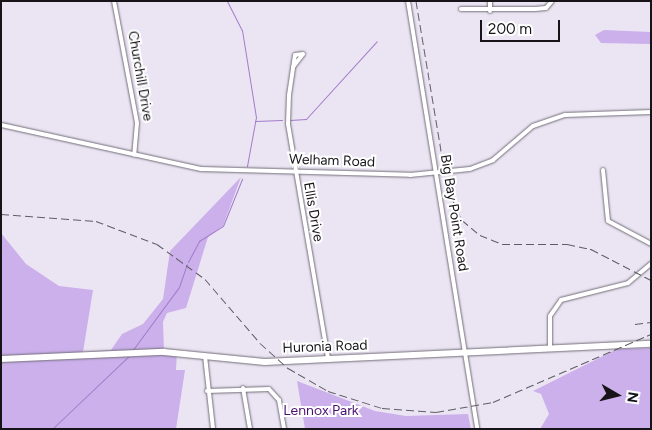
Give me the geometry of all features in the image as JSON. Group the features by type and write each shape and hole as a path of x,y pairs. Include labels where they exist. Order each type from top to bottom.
{"main road":[{"name":"Huronia Road","path":"1,359 164,352 265,362 651,344"}],"street":[{"name":"Churchill Drive","path":"114,1 137,123 134,155"},
{"name":"Big Bay Point Road","path":"408,1 477,429"},
{"path":"490,1 490,10"},
{"path":"460,9 546,8 552,1"},
{"name":"Ellis Drive","path":"293,67 288,124 328,359"},
{"name":"Welham Road","path":"1,125 134,155 229,172 295,170 436,173 460,172 493,160 520,135 547,120 572,114 651,112"},
{"path":"603,170 608,221 651,244"},
{"path":"550,350 550,316 561,300 628,283 651,264"},
{"path":"205,356 207,391 213,429"},
{"path":"207,391 242,388 275,393 284,429"},
{"path":"242,388 250,429"}],"green space":[{"path":"604,30 651,32 651,44 601,43 595,35"},
{"path":"241,177 223,226 208,237 186,308 167,313 163,322 164,351 177,352 176,370 185,370 176,429 1,429 1,233 26,264 59,286 93,290 83,352 111,350 122,334 143,324 163,299 170,251"},
{"path":"651,348 651,429 540,429 549,414 541,394 533,391 617,349"},
{"name":"Lennox Park","path":"297,381 375,411 406,416 468,414 471,429 305,429"}],"waterway":[{"path":"227,1 242,30 256,117 247,166"},
{"path":"290,120 306,119 377,41"},
{"path":"255,121 282,120"},
{"path":"188,262 199,241 223,226 242,179"},
{"path":"132,351 179,287 187,264"},
{"path":"52,429 128,357"}],"railway":[{"path":"416,1 447,187 462,220 480,235 502,244 567,244 591,249 651,280"},
{"path":"1,214 96,221 157,244 205,279 260,343 288,368 328,391 382,408 436,412 493,402 651,334"},
{"path":"635,324 651,322"}]}
